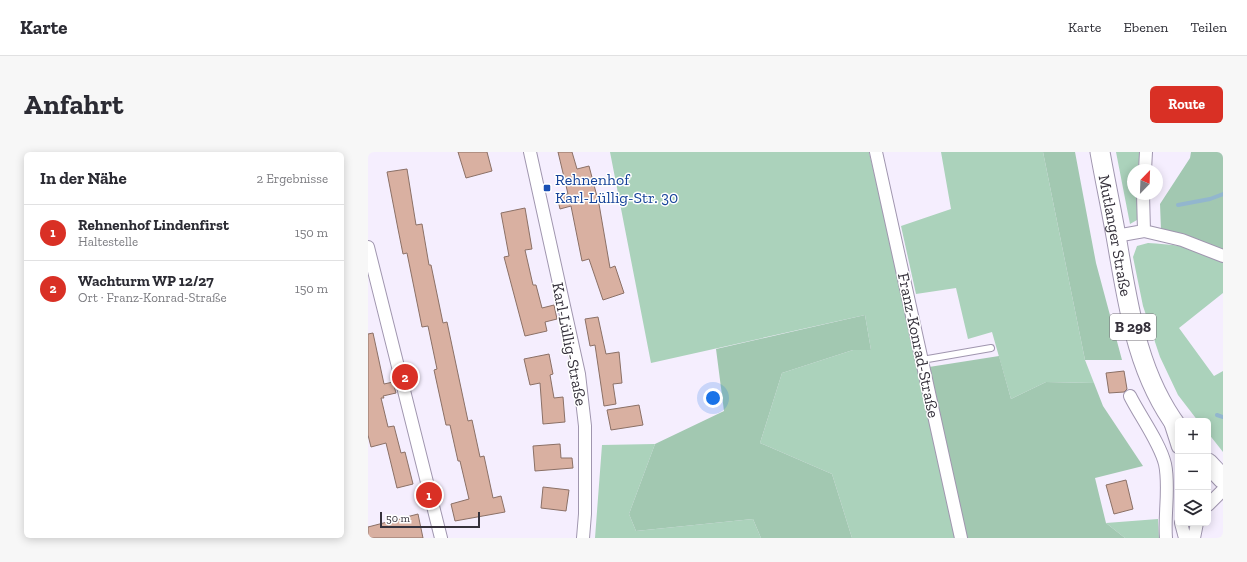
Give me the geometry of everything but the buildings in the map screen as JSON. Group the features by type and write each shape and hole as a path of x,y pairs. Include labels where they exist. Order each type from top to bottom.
{"main road":[{"name":"Mutlanger Straße","path":"1100,152 1116,236 1126,304 1142,361 1172,420"}],"street":[{"name":"Karl-Lüllig-Straße","path":"530,152 579,374 585,426 585,514 583,538"},
{"name":"Franz-Konrad-Straße","path":"876,152 961,538"},
{"path":"1145,164 1146,152"},
{"path":"1143,200 1144,231"},
{"path":"1116,236 1144,231 1182,240 1223,256"},
{"path":"368,247 441,538"},
{"path":"1130,396 1160,448 1165,464 1167,480 1165,503 1166,538"},
{"path":"1172,420 1175,434"},
{"path":"1211,503 1223,490"},
{"path":"1182,526 1185,538"},
{"path":"1194,538 1196,526"}],"lane":[{"path":"922,360 991,348"}],"green space":[{"path":"610,152 869,152 906,306 956,538 852,538 832,474 760,443 782,373 853,350 871,350 865,315 651,363"},
{"path":"941,152 1043,152 1085,360 1094,383 1046,382 1011,399 992,332 968,339 956,288 916,294 901,226 951,209"},
{"path":"1043,152 1075,152 1096,263 1122,360 1085,360"},
{"path":"1116,152 1140,152 1139,164 1127,164 1127,200 1137,200 1137,220 1130,224"},
{"path":"1191,152 1223,152 1223,254 1161,230 1160,204 1190,158"},
{"path":"1148,243 1187,247 1215,257 1223,263 1223,293 1179,328 1214,376 1223,371 1223,452 1211,437 1211,418 1196,418 1178,395 1160,357 1143,306 1133,257 1137,246"},
{"path":"865,315 871,350 853,350 782,373 760,443 832,474 852,538 761,538 753,519 636,531 629,514 655,444 724,411 716,349"},
{"path":"999,356 1011,399 1046,382 1094,383 1103,406 1143,466 1095,478 1106,523 1125,538 966,538 929,367"},
{"path":"655,444 629,514 636,531 753,519 761,538 595,538 602,445"},
{"path":"1158,519 1159,538 1125,538 1106,523"}],"waterway":[{"path":"1178,205 1210,199 1223,194"},
{"path":"1217,415 1223,417"}],"place":[{"name":"Rehnenhof Karl-Lüllig-Str. 30","path":"547,188"},
{"name":"Wachturm WP 12/27","path":"405,377"},
{"name":"Rehnenhof Lindenfirst","path":"429,495"}]}
